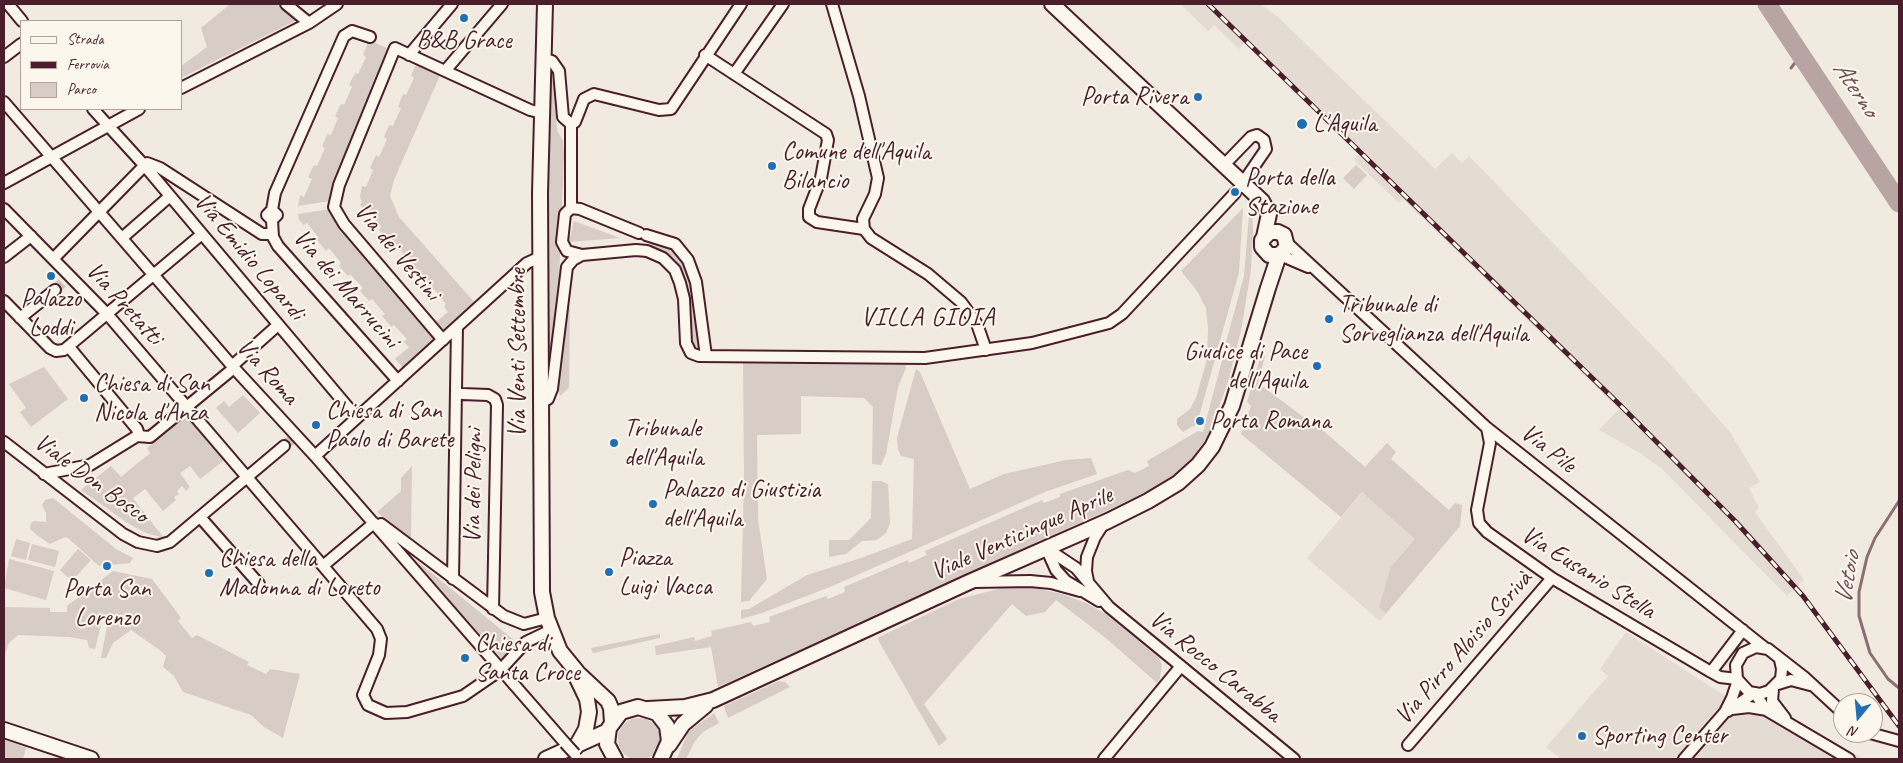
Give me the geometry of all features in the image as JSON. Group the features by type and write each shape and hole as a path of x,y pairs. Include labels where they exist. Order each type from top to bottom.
{"main road":[{"name":"Via Venti Settembre","path":"546,4 540,258 540,575 549,624 567,660 609,703 612,710 608,749 615,759"},
{"path":"1052,4 1224,166 1238,190 1258,198 1274,211 1282,247"},
{"name":"Viale Venticinque Aprile","path":"1258,198 1268,212 1264,244 1263,284 1258,320"},
{"path":"1274,231 1282,247 1272,256 1264,244 1274,231"},
{"name":"Viale Venticinque Aprile","path":"643,708 684,707 714,700 1104,522 1169,489 1188,475 1205,456 1227,419 1282,247"},
{"path":"567,660 584,690 589,709 586,729 574,751"},
{"name":"Via Venti Settembre","path":"592,685 643,708"},
{"name":"Viale Venticinque Aprile","path":"666,754 684,724 714,700"},
{"path":"546,759 574,751 610,726 621,712 643,708 664,721 669,736 666,754"},
{"path":"4,730 91,759"}],"street":[{"path":"8,4 21,20"},
{"path":"286,4 309,23"},
{"path":"182,87 309,23 337,4"},
{"path":"452,4 409,54 530,110 542,113"},
{"path":"444,71 502,4"},
{"path":"570,124 575,122 584,99 594,94 662,110 671,109 741,4"},
{"path":"734,74 783,4"},
{"path":"832,4 859,96 878,178 875,194 863,219 864,229 871,238 933,278 960,302 977,324 986,350"},
{"name":"Via dei Marrucini","path":"370,37 352,30 342,40 275,193 272,234 278,246 398,380"},
{"path":"4,56 20,45"},
{"name":"Via dei Vestini","path":"409,54 395,48 339,183 334,205 337,215 344,224 443,340"},
{"path":"706,55 827,136 821,178 809,210 810,218 817,222 864,229"},
{"path":"544,59 552,61 559,71 563,117 570,124"},
{"name":"Via Roma","path":"4,102 294,437 315,456 574,751"},
{"name":"Via Emidio Lopardi","path":"94,110 106,126 144,164 357,418"},
{"path":"4,183 137,110"},
{"path":"570,124 571,208 565,214 563,221 563,246 569,252 582,255 639,250 662,258 674,270 684,299 688,349 695,355 706,356 918,358 1032,343 1112,322 1238,190 1266,149 1263,138 1257,135 1251,137 1224,166"},
{"path":"54,259 144,164 149,163 262,234 272,234"},
{"path":"122,238 170,196"},
{"name":"Via Pretatti","path":"4,208 69,277 108,314 324,566 380,636 379,655 363,694 365,703 371,708 392,714 413,711 463,696 495,674"},
{"path":"571,208 580,209 642,234 675,244 688,260 696,282 706,356"},
{"path":"4,301 52,349 61,351 69,347 202,234"},
{"path":"639,250 648,243 642,234"},
{"path":"639,250 631,240 634,235 642,234"},
{"path":"4,257 31,236"},
{"name":"Via Pile","path":"1282,247 1316,271 1486,427 1764,648"},
{"path":"541,404 548,400 552,389 567,267 573,260 582,255"},
{"path":"315,456 527,263 540,258"},
{"path":"20,318 55,290"},
{"path":"44,474 90,465 139,435 150,437 187,408 278,325"},
{"path":"453,579 459,390 456,327"},
{"path":"69,347 137,429 139,435"},
{"name":"Via dei Peligni","path":"459,390 488,395 495,399 497,405 493,609"},
{"name":"Via Eusanio Stella","path":"1486,427 1490,440 1477,503 1479,523 1491,536 1552,578 1714,674 1737,680"},
{"name":"Viale Don Bosco","path":"4,442 123,534 138,542 155,546 168,543 200,516"},
{"path":"259,584 200,516 284,446"},
{"path":"1487,459 1498,446 1515,450"},
{"path":"324,566 372,521 376,520 493,609 512,621 525,634 522,645"},
{"path":"1090,584 1086,572 1087,557 1095,536 1104,522"},
{"name":"Via Rocco Carabba","path":"1046,548 1071,564 1108,607"},
{"name":"Via Rocco Carabba","path":"1046,548 1058,572 1080,591 1108,607 1294,759"},
{"name":"Via Pirro Aloisio Scrivà","path":"1408,745 1552,578"},
{"name":"Via Rocco Carabba","path":"967,583 1035,581 1080,591"},
{"path":"512,621 528,624 549,624"},
{"path":"505,664 522,645 549,624"},
{"path":"1728,709 1730,692 1714,674 1743,630"},
{"path":"1728,709 1737,680 1736,665 1741,655 1753,648 1764,648 1773,652 1833,705"},
{"path":"1780,660 1782,672 1775,687 1773,702 1789,722"},
{"path":"1104,759 1181,666"},
{"path":"1737,680 1744,689 1762,694 1794,680 1813,687"},
{"path":"1684,759 1728,709 1755,693"},
{"path":"1755,693 1767,711"},
{"path":"1728,709 1749,707 1767,711 1789,722 1849,759"},
{"path":"1883,737 1899,741"}],"shaded area":[{"path":"1180,4 1258,4 1263,6 1277,16 1435,169 1452,153 1462,163 1469,156 1668,362 1730,432 1760,482 1749,488 1759,508 1755,512 1804,580 1787,596 1662,469 1640,453 1599,430 1619,409 1403,199 1399,203 1354,160 1359,154 1244,43 1239,49 1214,25 1208,31"},
{"path":"1388,462 1460,526 1380,621 1307,558"},
{"path":"1626,632 1722,694 1775,721 1784,712 1833,741 1833,743 1863,759 1561,759 1546,747 1608,676 1600,669"}],"green space":[{"path":"230,4 276,4 297,20 182,78 182,65 207,47 201,28"},
{"path":"369,40 391,50 333,188 330,201 298,206 300,195 304,197 312,179 308,177 314,165 317,166 325,148 322,147 327,134 331,135 338,118 335,116 341,104 344,105 352,87 349,85 355,73 358,74 366,57 363,55"},
{"path":"417,62 441,73 394,180 390,196 399,217 475,303 444,333 435,323 448,312 444,307 446,304 434,289 431,291 422,281 425,278 412,264 409,266 401,255 403,253 391,238 388,240 379,230 381,227 369,212 366,214 360,204 362,203 360,197 362,186 366,187 373,170 370,168 376,155 379,157 387,139 384,137 389,125 393,126 401,108 398,107 403,94 406,95 414,78 411,76"},
{"path":"549,72 554,83 557,130 563,141 564,155 559,282 547,395 545,218"},
{"path":"1356,165 1367,175 1354,189 1343,178"},
{"path":"1243,208 1239,272 1197,424 1183,432 1177,425 1177,419 1190,409 1196,398 1207,359 1208,329 1206,308 1197,291 1181,271"},
{"path":"331,209 334,218 438,339 404,369 395,359 409,347 404,342 407,339 394,325 391,327 382,316 385,314 372,299 369,301 360,291 363,288 350,274 348,276 339,266 341,263 329,248 326,251 317,240 319,238 307,223 304,225 299,220 298,214"},
{"path":"1249,215 1252,215 1253,229 1251,270 1241,331 1228,382 1209,434 1194,457 1175,474 1151,490 1122,504 718,687 711,647 656,655 655,646 694,637 695,641 712,636 711,631 751,622 753,626 770,622 769,617 826,596 828,599 845,592 844,587 908,560 909,563 927,555 925,551 1042,500 1044,503 1060,497 1060,494 1128,470 1135,473 1149,466 1147,461 1198,431 1203,432 1223,357 1226,358 1231,344 1226,342 1244,276"},
{"path":"574,221 620,238 569,242"},
{"path":"655,242 669,246 680,254 693,283 700,345 698,351 690,349 683,285 651,248 651,244"},
{"path":"566,299 570,308 569,388 560,396 557,387"},
{"path":"1261,355 1265,356 1258,383 1310,422 1312,421 1365,467 1387,443 1396,452 1391,459 1449,510 1455,503 1462,505 1460,526 1386,613 1379,607 1391,567 1415,539 1362,492 1341,517 1241,434 1251,406 1247,402"},
{"path":"743,363 906,365 906,368 898,387 886,454 881,465 872,464 873,407 864,398 801,396 801,434 757,435 758,519 767,579 749,601 741,602 744,480"},
{"path":"44,367 68,399 31,427 20,412 26,408 9,384"},
{"path":"916,369 920,372 970,489 1004,474 1066,460 1091,458 1097,474 1045,492 830,587 741,619 741,610 749,609 807,575 912,539 914,459 901,456 898,450 897,438"},
{"path":"243,395 260,413 238,433 216,408 224,401 229,407"},
{"path":"187,414 226,459 200,479 190,466 180,473 190,487 186,491 182,486 177,491 179,494 174,497 176,500 163,511 145,489 133,498 164,538 146,533 129,524 81,490 111,466 121,477 150,453 147,448"},
{"path":"412,466 411,542 377,512 401,491 401,478"},
{"path":"872,481 881,481 888,484 890,523 886,533 877,540 862,541 846,554 829,557 829,540 849,540 871,518"},
{"path":"53,498 116,549 133,558 130,563 99,566 68,538 65,537 50,544 38,536 30,529 31,523 34,521 46,522 46,513 42,505 45,500"},
{"path":"16,539 30,543 26,560 11,556"},
{"path":"32,544 59,551 55,567 28,560"},
{"path":"78,549 91,560 72,581 60,570"},
{"path":"407,553 514,640 514,647 503,660"},
{"path":"9,559 54,571 46,600 4,588"},
{"path":"113,571 152,579 181,618 178,621 192,638 197,635 249,662 247,665 266,674 270,669 300,674 283,738 264,727 251,715 183,692 174,676 163,667 166,656 131,630 113,643 106,658 101,658 109,616 103,617 95,649 89,648 87,640 69,637 18,635 9,643 4,657 4,607 50,608 50,612 67,612 67,606"},
{"path":"1006,587 1030,587 1062,594 1086,603 1109,616 1159,658 1162,664 1160,678 1157,683 1107,639 1056,600 1045,612 1026,616 1012,604 924,704 947,739 939,746 877,638 959,599"},
{"path":"660,634 660,638 593,653 591,648"},
{"path":"779,681 785,682 790,687 728,718 724,706"},
{"path":"714,713 719,723 703,732 695,741 686,759 677,759 688,732"},
{"path":"639,718 654,724 660,739 654,754 639,760 624,754 618,739 624,724"},
{"path":"4,740 26,747 23,759 4,759"}],"waterway":[{"name":"Aterno","path":"1767,4 1899,203"},
{"path":"1791,68 1798,59 1799,51"},
{"name":"Vetoio","path":"1899,501 1875,538 1867,557 1859,592 1859,616 1870,653 1888,679 1899,688"}],"tunnel":[{"path":"55,290 67,278"},
{"path":"284,446 292,439"}],"railway":[{"path":"1208,4 1620,405 1736,522 1803,596 1899,726"}],"place":[{"name":"B&B Grace","path":"464,18"},
{"name":"Porta Rivera","path":"1198,97"},
{"name":"L'Aquila","path":"1302,124"},
{"name":"Comune dell'Aquila Bilancio","path":"772,166"},
{"name":"Porta della Stazione","path":"1235,192"},
{"name":"Palazzo Loddi","path":"51,276"},
{"name":"Tribunale di Sorveglianza dell'Aquila","path":"1329,319"},
{"name":"Giudice di Pace dell'Aquila","path":"1317,366"},
{"name":"Chiesa di San Nicola d'Anza","path":"84,398"},
{"name":"Porta Romana","path":"1200,421"},
{"name":"Chiesa di San Paolo di Barete","path":"316,425"},
{"name":"Tribunale dell'Aquila","path":"614,443"},
{"name":"Palazzo di Giustizia dell'Aquila","path":"653,504"},
{"name":"Porta San Lorenzo","path":"107,566"},
{"name":"Piazza Luigi Vacca","path":"609,572"},
{"name":"Chiesa della Madonna di Loreto","path":"209,573"},
{"name":"Chiesa di Santa Croce","path":"465,658"},
{"name":"Sporting Center","path":"1582,736"}],"district":[{"name":"VILLA GIOIA","path":"928,318"}]}
